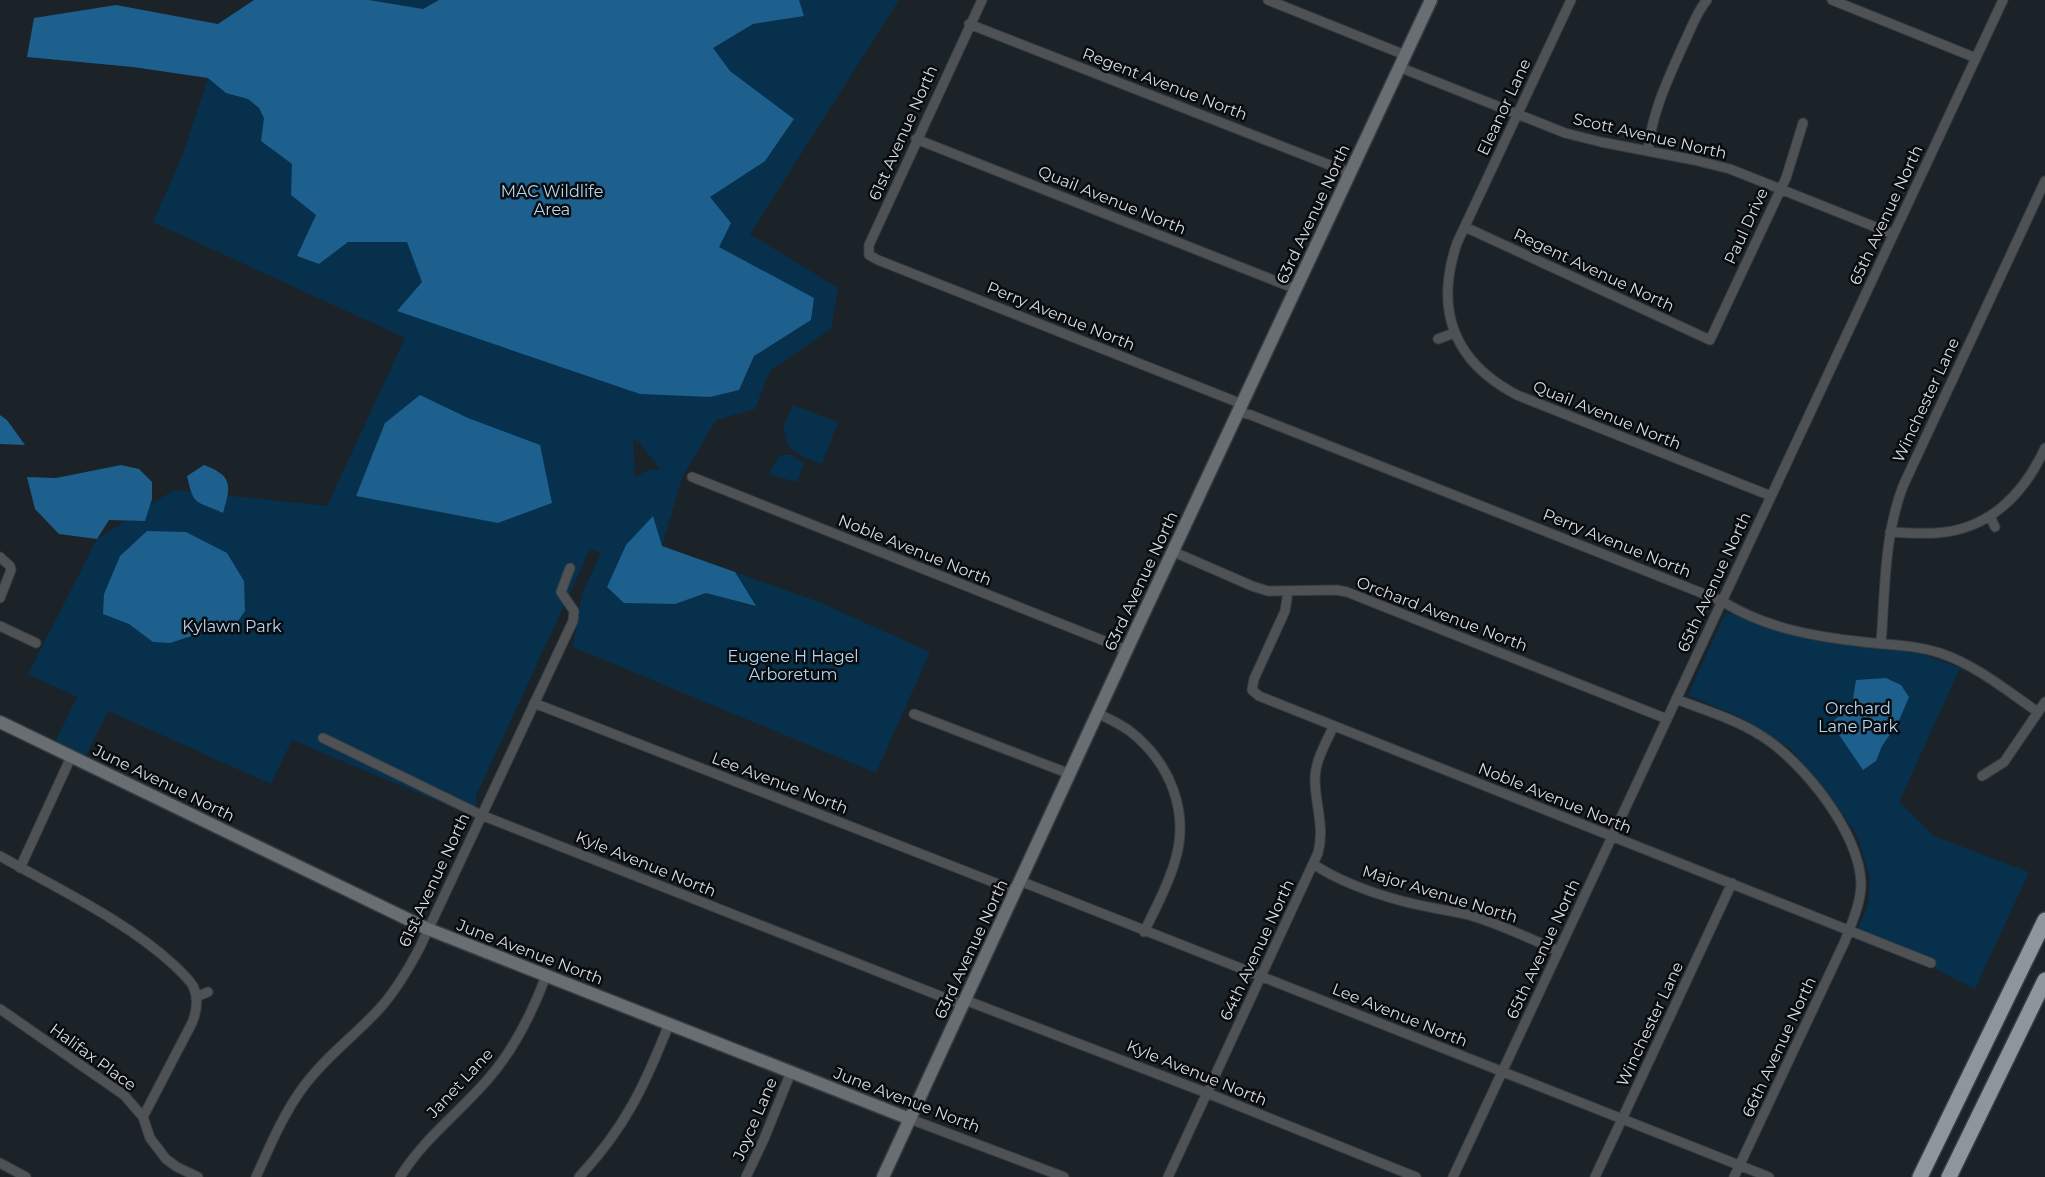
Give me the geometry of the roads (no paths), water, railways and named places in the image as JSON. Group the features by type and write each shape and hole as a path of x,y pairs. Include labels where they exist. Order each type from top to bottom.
{"highway":[{"path":"1920,1177 2045,920"},
{"path":"1949,1177 2045,980"},
{"path":"1956,1177 2045,980"}],"street":[{"path":"969,24 982,0"},
{"path":"1268,0 1285,3 1405,55"},
{"name":"63rd Avenue North","path":"883,1177 1431,0"},
{"name":"Eleanor Lane","path":"1465,227 1571,0"},
{"path":"1648,151 1654,117 1664,89 1696,17 1708,0"},
{"path":"1832,0 1976,58"},
{"name":"65th Avenue North","path":"1452,1177 2003,0"},
{"name":"61st Avenue North","path":"869,255 869,245 969,24"},
{"name":"Regent Avenue North","path":"969,24 1350,172"},
{"name":"Scott Avenue North","path":"1399,67 1565,133 1730,169 1894,234"},
{"name":"Paul Drive","path":"1710,340 1780,189 1791,163 1803,123"},
{"name":"Quail Avenue North","path":"916,139 1296,289"},
{"name":"Winchester Lane","path":"1881,644 1890,532 1896,504 2045,181"},
{"name":"Regent Avenue North","path":"1465,227 1710,340"},
{"name":"Quail Avenue North","path":"1465,227 1451,260 1448,278 1449,315 1454,333 1462,349 1486,376 1517,395 1771,496"},
{"name":"Perry Avenue North","path":"869,255 1241,408 1260,418 1722,601 1732,608 1764,621 1830,638 1916,647 1940,653 1963,663 2038,712"},
{"path":"1438,339 1454,333"},
{"path":"1890,532 1937,533 1959,530 1990,516 2015,496 2029,479 2045,448"},
{"name":"Noble Avenue North","path":"692,477 1127,650"},
{"path":"1990,516 1995,527"},
{"name":"Orchard Avenue North","path":"1174,552 1252,586 1268,590 1288,592 1337,590 1347,592 1666,719"},
{"path":"0,557 10,566 11,570 0,598"},
{"name":"61st Avenue North","path":"256,1177 290,1106 304,1086 319,1068 380,1008 409,968 573,621 574,611 561,592 570,568"},
{"name":"Noble Avenue North","path":"1288,592 1285,611 1254,679 1252,690 1259,696 1931,963"},
{"path":"0,626 36,643"},
{"path":"1676,698 1759,734 1794,760 1808,777 1840,821 1856,852 1861,885 1859,902 1849,930"},
{"path":"1982,776 2004,762 2045,702"},
{"name":"Lee Avenue North","path":"534,703 1262,976 1769,1177"},
{"path":"1098,713 1129,730 1145,744 1169,778 1176,798 1180,819 1180,840 1176,861 1144,932"},
{"path":"914,714 1070,774"},
{"name":"June Avenue North","path":"0,722 428,929 910,1119 1064,1177"},
{"name":"64th Avenue North","path":"1168,1177 1313,864 1321,842 1315,776 1318,761 1333,726"},
{"name":"Kyle Avenue North","path":"323,738 481,815 964,1003 1207,1093 1416,1177"},
{"path":"20,868 71,757"},
{"path":"0,856 130,931 163,955 184,975 192,986 196,997 197,1010 143,1117"},
{"name":"Major Avenue North","path":"1313,864 1334,876 1367,889 1400,900 1469,915 1502,926 1558,951"},
{"name":"Winchester Lane","path":"1594,1177 1732,883"},
{"name":"66th Avenue North","path":"1734,1177 1849,930"},
{"name":"Janet Lane","path":"400,1177 427,1140 489,1078 509,1052 526,1024 546,976"},
{"path":"196,997 208,992"},
{"name":"Halifax Place","path":"0,1009 124,1095 143,1117 150,1138 166,1159 176,1167 198,1177"},
{"path":"579,1177 609,1142 626,1118 641,1091 669,1024"},
{"name":"Joyce Lane","path":"746,1177 791,1072"},
{"path":"0,1163 26,1177"}],"park label":[{"name":"MAC Wildlife Area","path":"552,200"},
{"name":"Kylawn Park","path":"232,626"},
{"name":"Eugene H Hagel Arboretum","path":"793,665"},
{"name":"Orchard Lane Park","path":"1858,717"}]}
